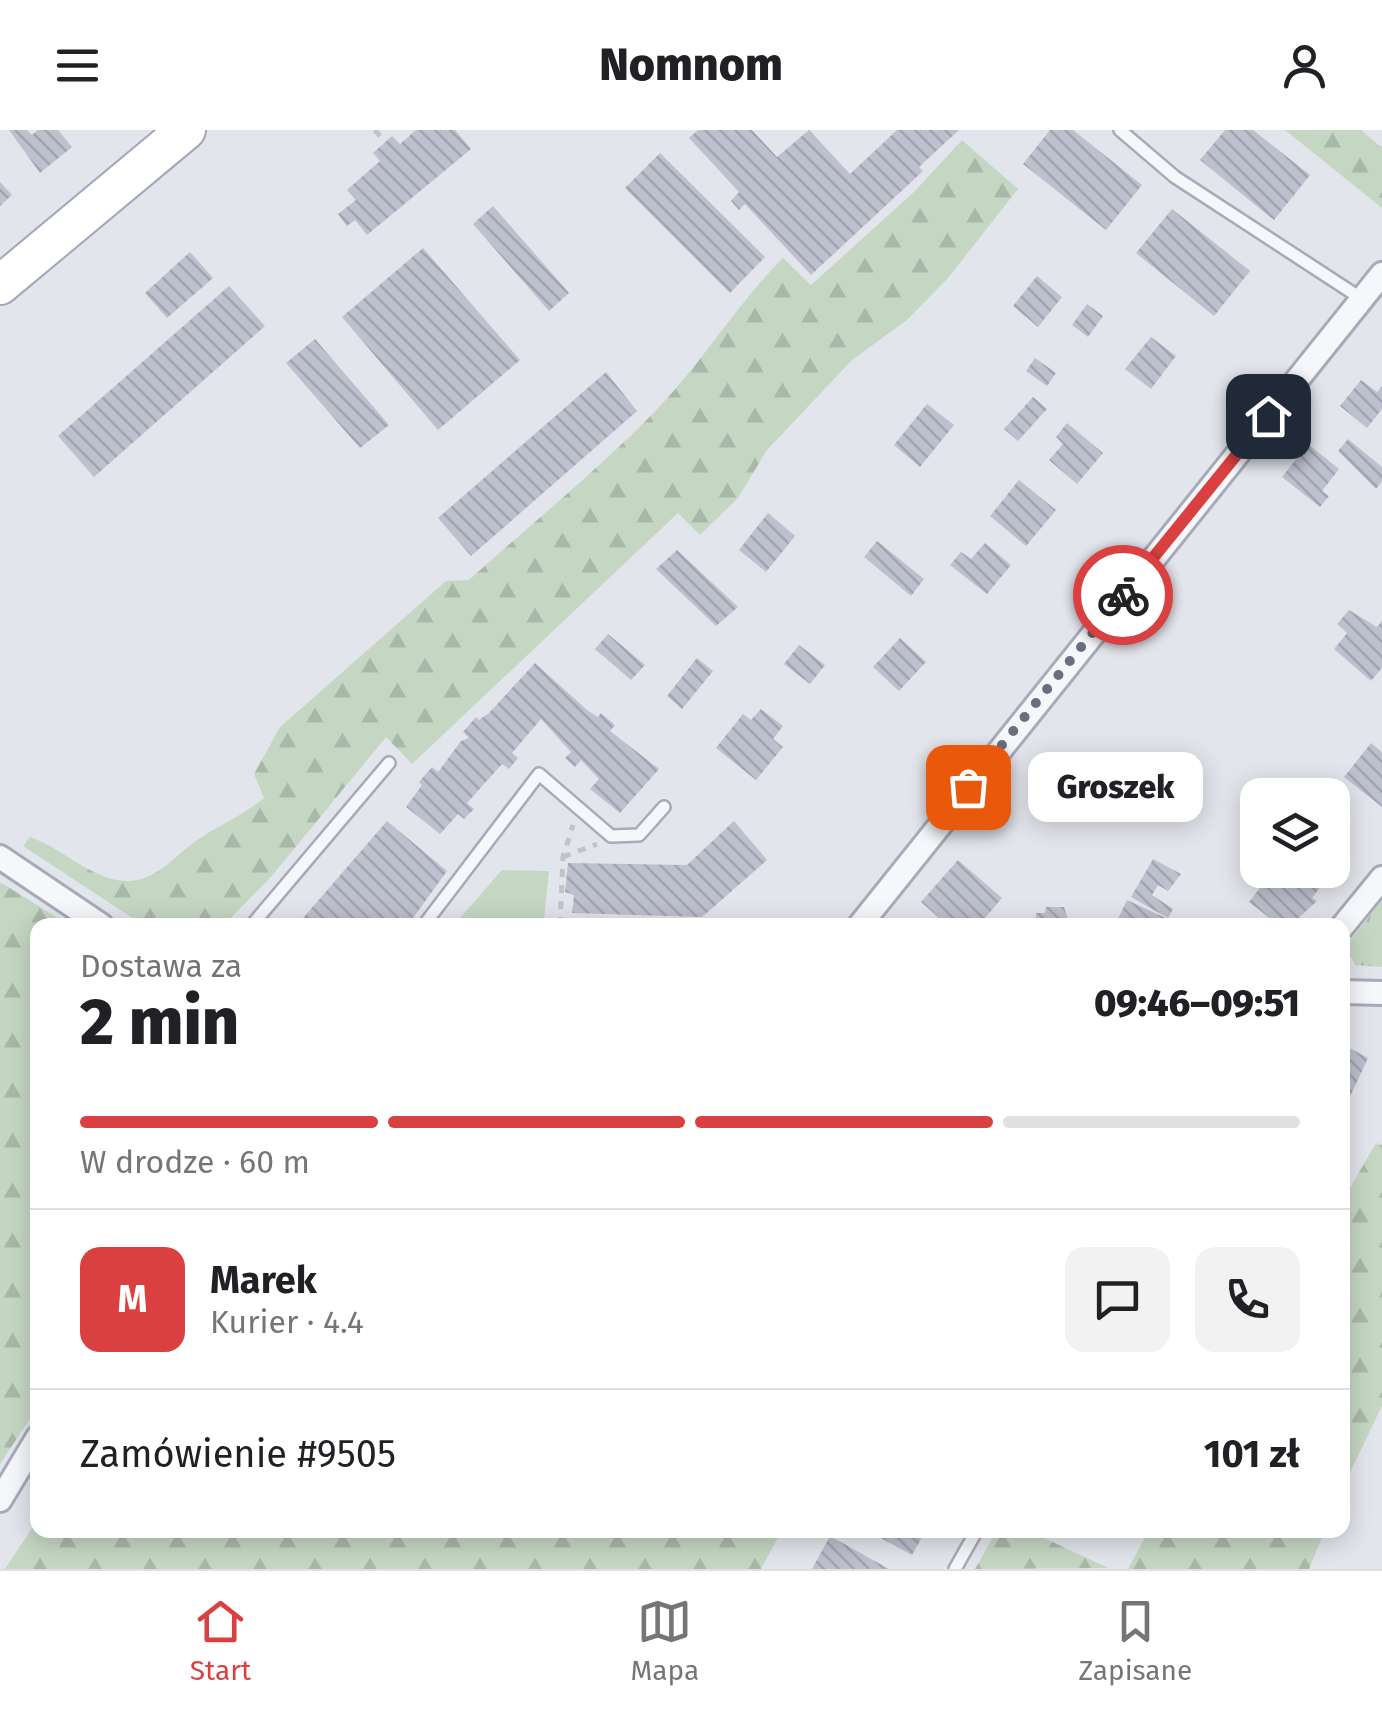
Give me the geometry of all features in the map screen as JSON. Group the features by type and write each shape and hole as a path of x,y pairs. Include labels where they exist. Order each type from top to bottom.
{"main road":[{"path":"0,284 186,130"}],"street":[{"path":"866,918 1382,274"},
{"path":"0,857 91,918"},
{"path":"1349,918 1382,878"},
{"path":"1350,992 1382,992"},
{"path":"0,1500 30,1450"}],"lane":[{"path":"1120,130 1175,177 1362,299"},
{"path":"258,918 389,762"},
{"path":"429,918 539,774 608,833 639,835 664,808"},
{"path":"955,1569 972,1538"}],"path":[{"path":"375,130 385,142"},
{"path":"560,918 562,858 574,820 583,811"},
{"path":"562,858 601,842 608,833"}],"green space":[{"path":"1285,130 1361,130 1382,148 1382,208"},
{"path":"962,140 1018,189 948,278 907,320 852,360 767,450 738,498 700,535 678,513 412,764 386,737 271,877 231,918 132,918 23,846 30,837 102,876 137,880 155,873 202,837 255,805 264,798 254,774 280,727 446,581 469,580 615,450 677,387 783,258 811,285 915,191"},
{"path":"502,870 549,871 544,918 460,918"},
{"path":"0,882 58,918 30,918 30,1419 0,1464"},
{"path":"1382,901 1382,967 1355,965 1350,958 1350,940"},
{"path":"1376,1143 1382,1145 1382,1406 1350,1472 1350,1188"},
{"path":"30,1532 30,1538 778,1538 761,1569 5,1569"},
{"path":"992,1538 1044,1538 1108,1568 975,1569"},
{"path":"1145,1538 1322,1538 1309,1569 1128,1569"}],"building":[{"path":"9,130 27,130 32,135 38,130 58,130 72,147 40,173"},
{"path":"416,130 455,130 471,149 367,235 355,220 347,226 338,214 356,200 347,190 380,161 373,153 392,136 400,144"},
{"path":"698,130 752,130 777,157 809,130 850,174 897,130 959,130 919,167 923,171 811,275 745,204 739,210 731,201 739,192 689,138"},
{"path":"1050,130 1073,130 1142,185 1106,230 1023,164"},
{"path":"1225,130 1253,130 1310,175 1274,220 1200,160"},
{"path":"660,153 765,257 730,293 625,188"},
{"path":"0,182 12,195 0,206"},
{"path":"493,206 569,293 549,311 473,224"},
{"path":"1172,209 1250,271 1214,316 1136,253"},
{"path":"423,248 520,360 438,430 342,317"},
{"path":"190,252 213,278 167,318 145,293"},
{"path":"1037,276 1062,297 1038,327 1013,306"},
{"path":"229,286 265,326 94,477 58,436"},
{"path":"1087,304 1103,316 1088,337 1072,325"},
{"path":"1151,337 1176,356 1151,389 1125,369"},
{"path":"315,339 389,425 360,448 286,363"},
{"path":"1035,358 1056,373 1047,386 1026,371"},
{"path":"606,372 637,411 471,556 438,518"},
{"path":"1361,380 1377,392 1382,386 1382,409 1367,428 1340,406"},
{"path":"1033,397 1047,409 1018,441 1004,429"},
{"path":"927,404 954,425 920,467 894,445"},
{"path":"1067,423 1103,453 1077,484 1049,460 1063,444 1056,437"},
{"path":"1348,439 1382,467 1382,481 1376,489 1338,451"},
{"path":"1308,444 1339,469 1322,491 1329,496 1320,507 1282,477"},
{"path":"1019,480 1056,510 1026,546 990,516"},
{"path":"768,513 795,536 766,572 739,550"},
{"path":"877,541 924,579 911,596 864,557"},
{"path":"985,543 1011,565 987,594 950,565 961,552 971,559"},
{"path":"677,550 738,607 716,626 656,569"},
{"path":"1349,610 1377,627 1382,621 1382,668 1371,681 1334,649 1347,633 1337,624"},
{"path":"608,634 645,665 631,680 595,649"},
{"path":"900,638 926,662 899,691 873,667"},
{"path":"799,645 825,665 810,684 784,664"},
{"path":"697,658 713,671 682,709 667,696"},
{"path":"535,663 587,710 598,717 601,713 615,725 610,731 659,769 620,813 590,789 599,779 581,760 575,767 565,758 571,752 541,719 512,753 518,758 509,769 502,764 467,803 474,809 464,819 458,814 440,834 406,807 422,785 419,782 432,767 438,772 461,741 469,738 463,732 476,717 479,720 489,713"},
{"path":"761,709 783,726 773,739 783,747 756,780 716,748 743,714 751,720"},
{"path":"1371,743 1382,752 1382,807 1350,778 1344,777"},
{"path":"387,821 447,871 413,918 303,918"},
{"path":"734,821 767,860 702,917 572,913 574,895 565,892 568,863 687,865"},
{"path":"1153,859 1181,874 1168,891 1158,885 1152,895 1173,909 1168,918 1131,897"},
{"path":"958,860 1002,898 985,918 939,918 921,902"},
{"path":"1260,888 1319,888 1312,898 1317,901 1299,918 1270,918 1249,902"},
{"path":"1127,900 1166,918 1118,918"},
{"path":"1046,907 1064,907 1068,918 1036,918 1036,913 1045,913"},
{"path":"1350,1048 1368,1058 1350,1097"},
{"path":"829,1538 834,1538 889,1569 812,1569"},
{"path":"881,1538 922,1538 912,1555"}],"way so far":[{"path":"968,787 1123,595"}],"place":[{"name":"Groszek","path":"968,787"}],"route":[{"path":"1123,595 1268,416"}]}
